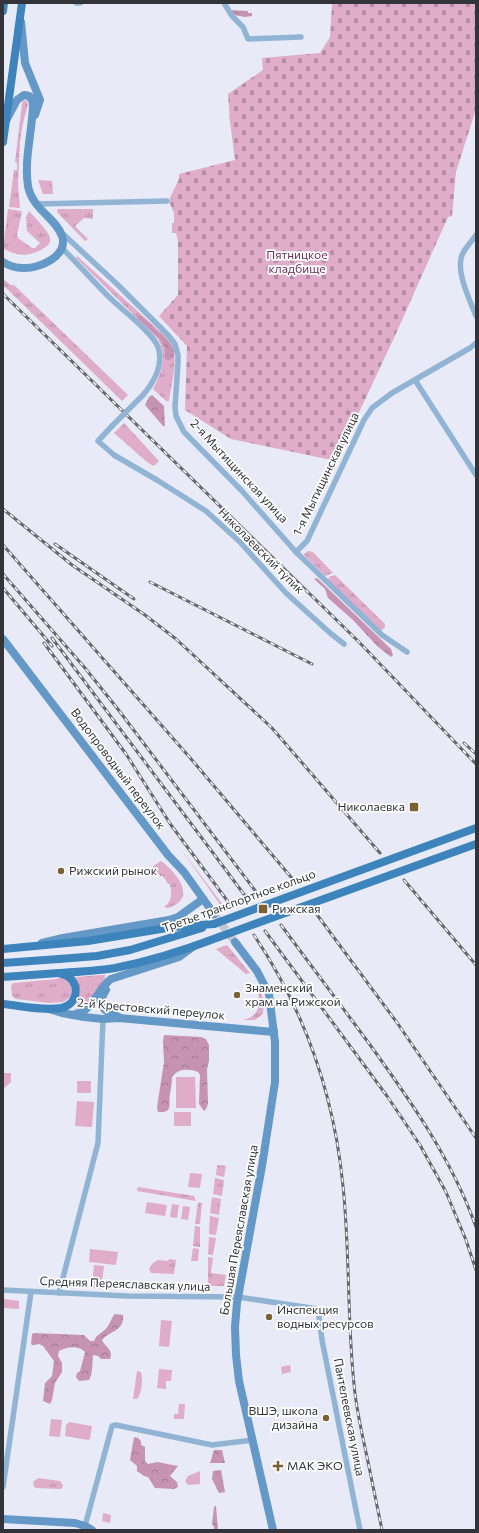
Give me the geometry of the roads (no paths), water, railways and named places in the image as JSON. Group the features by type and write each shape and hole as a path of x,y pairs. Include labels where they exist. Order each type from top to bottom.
{"main road":[{"path":"3,11 4,3"},
{"path":"3,142 21,20 22,3"},
{"name":"2-я Мытищинская улица","path":"21,20 26,63 40,100 32,119"},
{"name":"2-я Мытищинская улица","path":"6,122 17,100 24,95 30,97 32,100 32,119 28,150 27,178 29,189 36,204 60,231"},
{"path":"3,262 16,268 33,268 51,259 60,252 62,248 63,239 60,231"},
{"name":"Водопроводный переулок","path":"3,639 168,855 184,872 214,914"},
{"name":"Третье транспортное кольцо","path":"3,964 97,956 130,950 214,924 476,828"},
{"path":"3,977 98,970 133,964 219,938 476,844"},
{"path":"32,946 63,938 169,920 178,917 203,899"},
{"path":"3,949 107,938 174,927 214,924"},
{"name":"Большая Переяславская улица","path":"235,942 257,971 266,987 270,1001 276,1060 275,1082 263,1160 238,1297 235,1327 236,1362 239,1381 273,1530"},
{"path":"70,1015 86,1011 103,986 111,979 182,955 196,945"},
{"path":"119,1018 104,1010 101,1004 102,997 107,988 113,982 133,972"},
{"path":"44,1008 64,1008 71,1004 74,1000 76,991 74,983 69,977 59,973"},
{"name":"2-й Крестовский переулок","path":"3,1004 44,1008 70,1015 103,1019 119,1018 274,1032"},
{"path":"3,1519 69,1523 89,1528"}],"street":[{"path":"224,3 232,16 243,27 248,39 301,37"},
{"path":"36,204 167,201"},
{"name":"2-я Мытищинская улица","path":"60,231 117,284 168,335 175,344 178,355 175,407 176,416 184,432 242,491 296,552 382,635 407,652"},
{"path":"476,235 463,253 460,261 461,274 476,316"},
{"name":"Николаевский тупик","path":"62,248 109,297 155,341 159,352 157,372 150,387 98,441 114,455 158,480 206,511 239,541 286,593 344,644"},
{"name":"1-я Мытищинская улица","path":"296,552 306,541 368,414 382,400 470,348 476,342"},
{"path":"415,380 476,475"},
{"path":"59,1294 98,1143 103,1019"},
{"name":"Средняя Переяславская улица","path":"3,1290 59,1294 238,1297 318,1309"},
{"path":"3,1487 30,1292"},
{"name":"Пантелеевская улица","path":"318,1309 322,1340 360,1530"},
{"path":"89,1528 112,1426 116,1425 212,1445 253,1440"}],"tunnel":[{"path":"214,914 235,942"}],"railway":[{"path":"3,294 358,641 476,764"},
{"path":"3,509 72,565 145,615 176,639 272,728 380,853"},
{"path":"55,544 134,599"},
{"path":"3,545 192,760 296,883"},
{"path":"3,574 85,668 117,708 260,897"},
{"path":"150,582 312,664"},
{"path":"3,588 52,646"},
{"path":"52,638 249,901"},
{"path":"44,643 126,754 171,825 232,907"},
{"path":"464,743 476,754"},
{"path":"404,880 476,965"},
{"path":"315,912 398,1024 476,1138"},
{"path":"281,925 368,1042 429,1131 455,1178 476,1227"},
{"path":"265,931 387,1096 420,1145 446,1192 466,1240 476,1270"},
{"path":"254,935 288,993 302,1024 314,1054 332,1119 339,1152 343,1186 347,1236 350,1334 355,1393 359,1421 382,1530"}],"place":[{"name":"Николаевка","path":"414,807"},
{"name":"Рижский рынок","path":"61,871"},
{"name":"Рижская","path":"263,909"},
{"name":"Знаменский храм на Рижской","path":"237,995"},
{"name":"Инспекция водных ресурсов","path":"269,1317"},
{"name":"ВШЭ, школа дизайна","path":"326,1418"},
{"name":"МАК ЭКО","path":"278,1466"}],"park label":[{"name":"Пятницкое кладбище","path":"297,262"}]}
